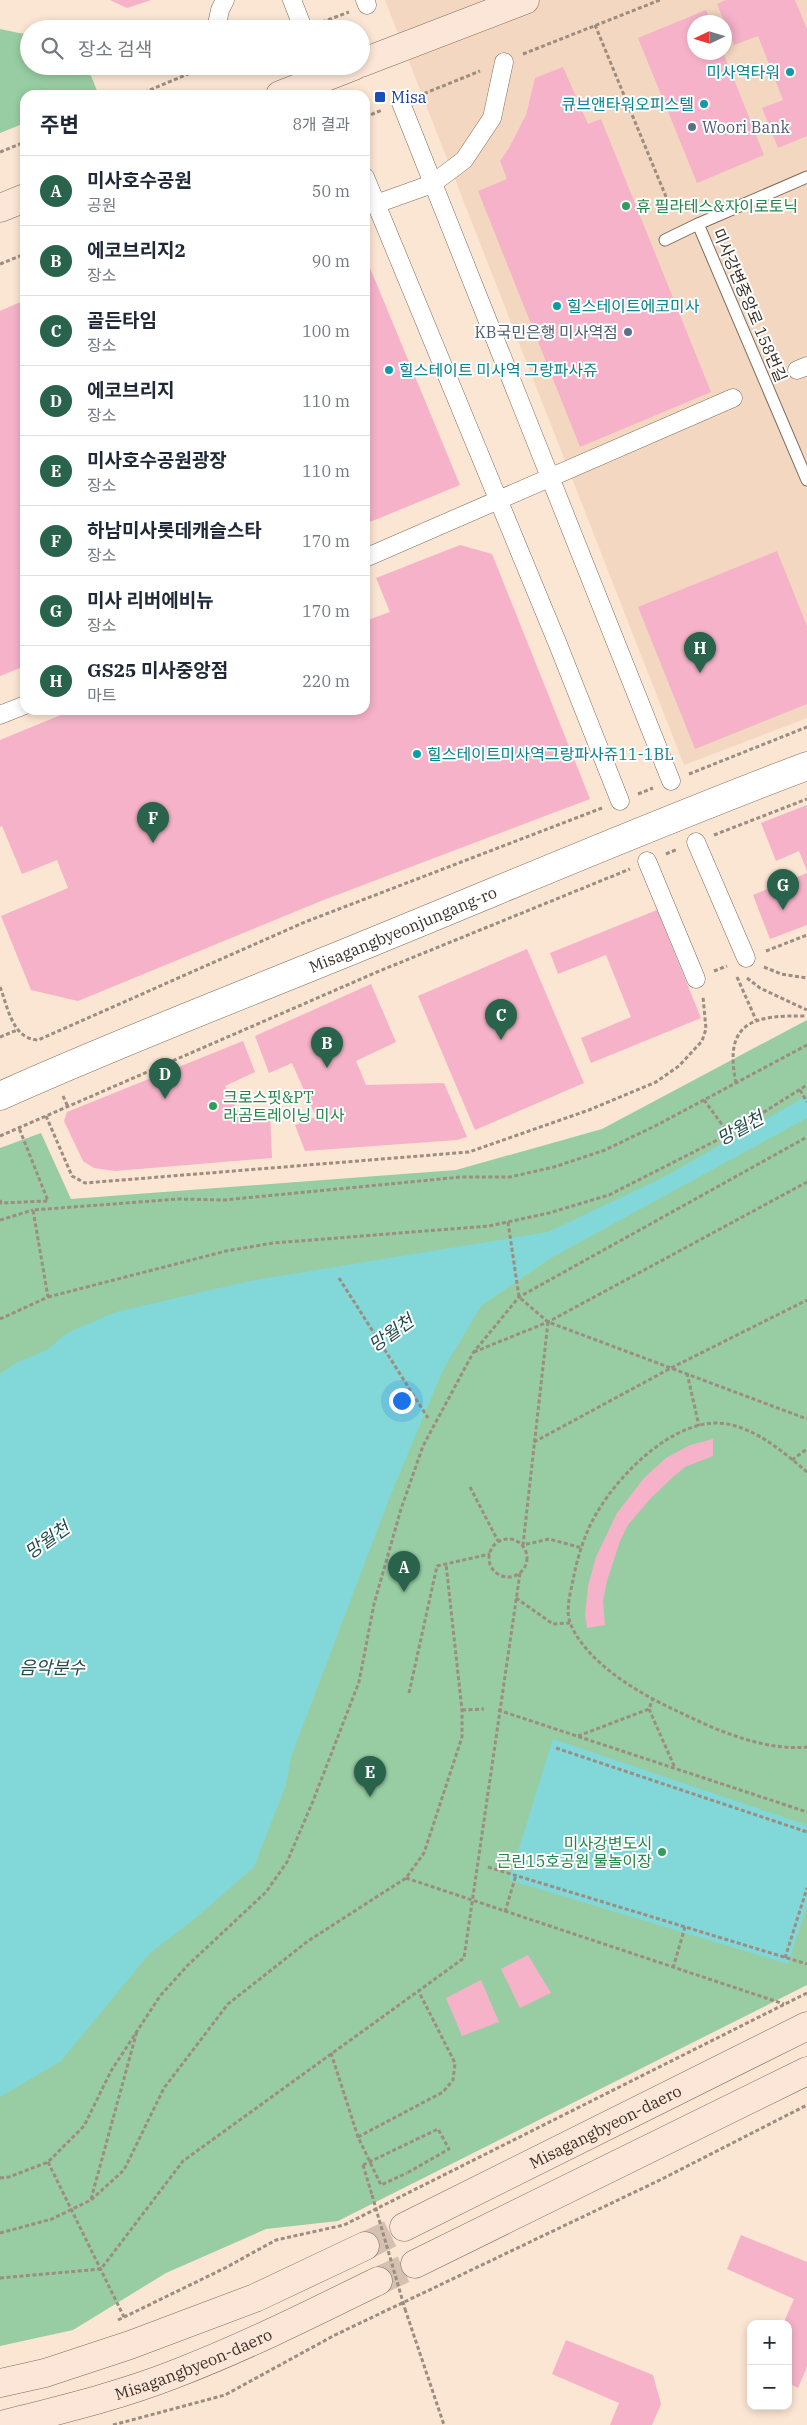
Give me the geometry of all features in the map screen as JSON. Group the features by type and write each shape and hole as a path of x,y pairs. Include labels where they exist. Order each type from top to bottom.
{"main road":[{"path":"370,60 525,0"},
{"path":"293,90 331,75"},
{"path":"0,208 20,200"},
{"name":"Misagangbyeon-daero","path":"404,2227 807,2026"},
{"path":"415,2264 807,2071"},
{"path":"0,2383 45,2372 111,2351 246,2302 365,2246"},
{"name":"Misagangbyeon-daero","path":"1,2425 116,2395 175,2374 264,2337 378,2281"}],"street":[{"path":"218,20 225,0"},
{"path":"292,0 301,20"},
{"path":"504,62 492,118 464,160 432,184 370,204 498,500 620,801"},
{"path":"401,103 671,781"},
{"path":"370,556 733,398"},
{"path":"0,715 20,706"},
{"name":"Misagangbyeonjungang-ro","path":"1,1093 203,1012 703,805 807,766"},
{"path":"696,842 746,958"},
{"path":"647,861 696,978"}],"lane":[{"name":"미사강변중앙로 158번길","path":"807,178 698,224 807,480"},
{"path":"665,240 698,224"}],"path":[{"path":"326,20 366,2"},
{"path":"594,25 669,204"},
{"path":"150,90 186,75"},
{"path":"0,152 20,144"},
{"path":"0,264 20,256"},
{"path":"0,987 17,1030 29,1040 38,1040 306,922 807,727"},
{"path":"0,1136 377,972 647,861 807,798"},
{"path":"746,958 754,964 782,974 807,978"},
{"path":"735,972 756,1020"},
{"path":"744,976 760,988 807,1010"},
{"path":"46,1116 72,1176 85,1183 469,1152 590,1110 656,1082 679,1066 695,1050 706,1029 704,998 696,978"},
{"path":"736,1083 732,1051 738,1034 746,1025 766,1017 807,1016"},
{"path":"0,1037 17,1030"},
{"path":"0,1220 33,1210 178,1199 241,1199 461,1177 510,1177 554,1167 605,1150 807,1045"},
{"path":"0,1319 48,1297 226,1251 273,1242 462,1228 508,1222 549,1213 609,1195 728,1134 807,1085"},
{"path":"800,1090 807,1102"},
{"path":"704,1100 728,1134"},
{"path":"0,1200 1,1203 48,1201 19,1128"},
{"path":"0,2178 9,2177 48,2162 84,2126 111,2071 160,1996 182,1971 266,1892 287,1862 359,1682 374,1604 401,1509 423,1446 473,1353 519,1297 807,1137"},
{"path":"473,1353 548,1322 807,1182"},
{"path":"33,1210 48,1297"},
{"path":"508,1222 519,1297 548,1322 807,1419"},
{"path":"339,1278 428,1418"},
{"path":"534,1442 671,1368 807,1300"},
{"path":"0,2278 101,2270 183,2161 464,1958 498,1710 520,1573 524,1568 527,1556 522,1545 548,1322"},
{"path":"687,1373 699,1426"},
{"path":"807,1472 753,1433 737,1426 705,1424 665,1440 631,1470 588,1529 570,1595 570,1623 585,1649 619,1678 677,1711 730,1734 785,1746 807,1747"},
{"path":"792,1460 807,1449"},
{"path":"470,1487 498,1541"},
{"path":"520,1573 509,1577 498,1574 491,1565 490,1554 498,1541 508,1539 522,1545 548,1539 582,1548"},
{"path":"410,1693 437,1566 490,1554"},
{"path":"0,2233 52,2219 91,2200 124,2170 164,2088 228,2004 308,1941 406,1878 424,1853 448,1785 462,1737 462,1710 446,1564"},
{"path":"516,1598 553,1624 570,1623"},
{"path":"653,1698 649,1709 676,1769"},
{"path":"462,1710 484,1709"},
{"path":"578,1737 649,1709"},
{"path":"498,1710 807,1812"},
{"path":"556,1748 807,1832"},
{"path":"488,1867 807,1964"},
{"path":"505,1912 516,1875"},
{"path":"406,1878 473,1902 784,2004"},
{"path":"785,1958 807,1888"},
{"path":"673,1968 685,1927"},
{"path":"358,2137 443,2092 453,2080 455,2063 419,1992"},
{"path":"117,2321 225,2268 276,2240 344,2225 807,1993"},
{"path":"91,2200 138,2028"},
{"path":"331,2053 358,2137 381,2185 407,2173 449,2149 438,2129 363,2165 405,2309 444,2425"},
{"path":"113,2425 225,2395 335,2335 660,2180 807,2105"},
{"path":"48,2162 124,2317"}],"shaded area":[{"path":"385,0 807,0 807,718 684,765"}],"green space":[{"path":"0,29 20,33 20,75 91,75 97,90 20,90 20,125 0,133"},
{"path":"807,1020 807,1985 338,2221 266,2229 166,2273 73,2330 0,2346 0,1148 41,1133 71,1199 456,1170 602,1129"}],"water":[{"path":"807,1096 807,1118 551,1258 481,1306 443,1370 391,1494 291,1757 286,1785 254,1867 197,1917 149,1954 61,2061 0,2097 0,1374 16,1363 47,1350 67,1333 116,1312 250,1281 548,1232 660,1179"},
{"name":"미사강변도시 근린15호공원 물놀이장","path":"553,1739 807,1825 807,1906 788,1964 509,1880"}],"building":[{"path":"110,0 151,0 127,8"},
{"name":"미사역타워","path":"726,0 795,0 807,29 807,136 778,148 762,108 783,100 758,36 734,45 732,40 732,15 722,15 717,4"},
{"name":"큐브앤타워오피스텔","path":"706,10 708,15 694,15"},
{"name":"큐브앤타워오피스텔","path":"687,18 687,60 726,60 764,155 697,183 638,38"},
{"path":"563,67 588,124 601,119 711,392 580,447 478,191 507,179 500,161 526,115 535,78"},
{"name":"힐스테이트 미사역 그랑파사쥬","path":"370,268 460,485 370,522"},
{"path":"20,302 20,668 0,676 0,311"},
{"path":"460,545 492,554 590,799 321,901 78,1001 31,990 1,916 68,888 57,860 22,874 2,826 0,827 0,740 61,715 370,715 370,619 390,612 376,578"},
{"path":"777,551 807,626 807,704 695,749 638,607"},
{"path":"807,805 807,871 799,851 776,861 761,823"},
{"path":"807,873 807,925 770,939 753,895"},
{"path":"657,910 701,1018 591,1063 581,1038 631,1017 606,955 558,974 550,953"},
{"path":"527,949 584,1083 475,1130 418,996"},
{"path":"371,984 396,1042 356,1061 366,1085 444,1083 467,1137 457,1140 305,1151 295,1125 316,1117 292,1063 269,1073 255,1036"},
{"path":"243,1041 255,1072 225,1086 239,1113 270,1115 272,1158 115,1171 94,1168 83,1161 64,1121 67,1112"},
{"path":"713,1439 713,1456 685,1467 651,1498 628,1525 620,1541 607,1581 603,1601 605,1625 587,1628 585,1615 588,1586 596,1557 617,1513 644,1478 666,1458 690,1445"},
{"path":"528,1955 551,1993 520,2008 501,1969"},
{"path":"481,1980 499,2022 462,2036 446,1998"},
{"path":"741,2235 807,2262 807,2367 798,2388 792,2385 792,2320 785,2320 794,2299 727,2269"},
{"path":"566,2340 653,2375 661,2404 652,2425 610,2425 619,2403 552,2374"}],"tunnel":[{"path":"365,2246 404,2227"},
{"path":"378,2281 415,2264"}],"place":[{"name":"미사역타워","path":"790,72"},
{"name":"Misa","path":"380,97"},
{"name":"큐브앤타워오피스텔","path":"704,104"},
{"name":"Woori Bank","path":"692,127"},
{"name":"휴 필라테스&자이로토닉","path":"626,206"},
{"name":"힐스테이트에코미사","path":"557,306"},
{"name":"KB국민은행 미사역점","path":"628,332"},
{"name":"힐스테이트 미사역 그랑파사쥬","path":"389,370"},
{"name":"GS25 미사중앙점","path":"700,673"},
{"name":"힐스테이트미사역그랑파사쥬11-1BL","path":"417,754"},
{"name":"하남미사롯데캐슬스타","path":"153,843"},
{"name":"미사 리버에비뉴","path":"783,910"},
{"name":"골든타임","path":"501,1040"},
{"name":"에코브리지2","path":"327,1068"},
{"name":"에코브리지","path":"165,1099"},
{"name":"크로스핏&PT 라곰트레이닝 미사","path":"213,1106"},
{"name":"미사호수공원","path":"404,1592"},
{"name":"미사호수공원광장","path":"370,1797"},
{"name":"미사강변도시 근린15호공원 물놀이장","path":"662,1852"}],"water label":[{"name":"망월천","path":"740,1128"},
{"name":"망월천","path":"391,1333"},
{"name":"망월천","path":"47,1540"},
{"name":"음악분수","path":"52,1667"}]}
